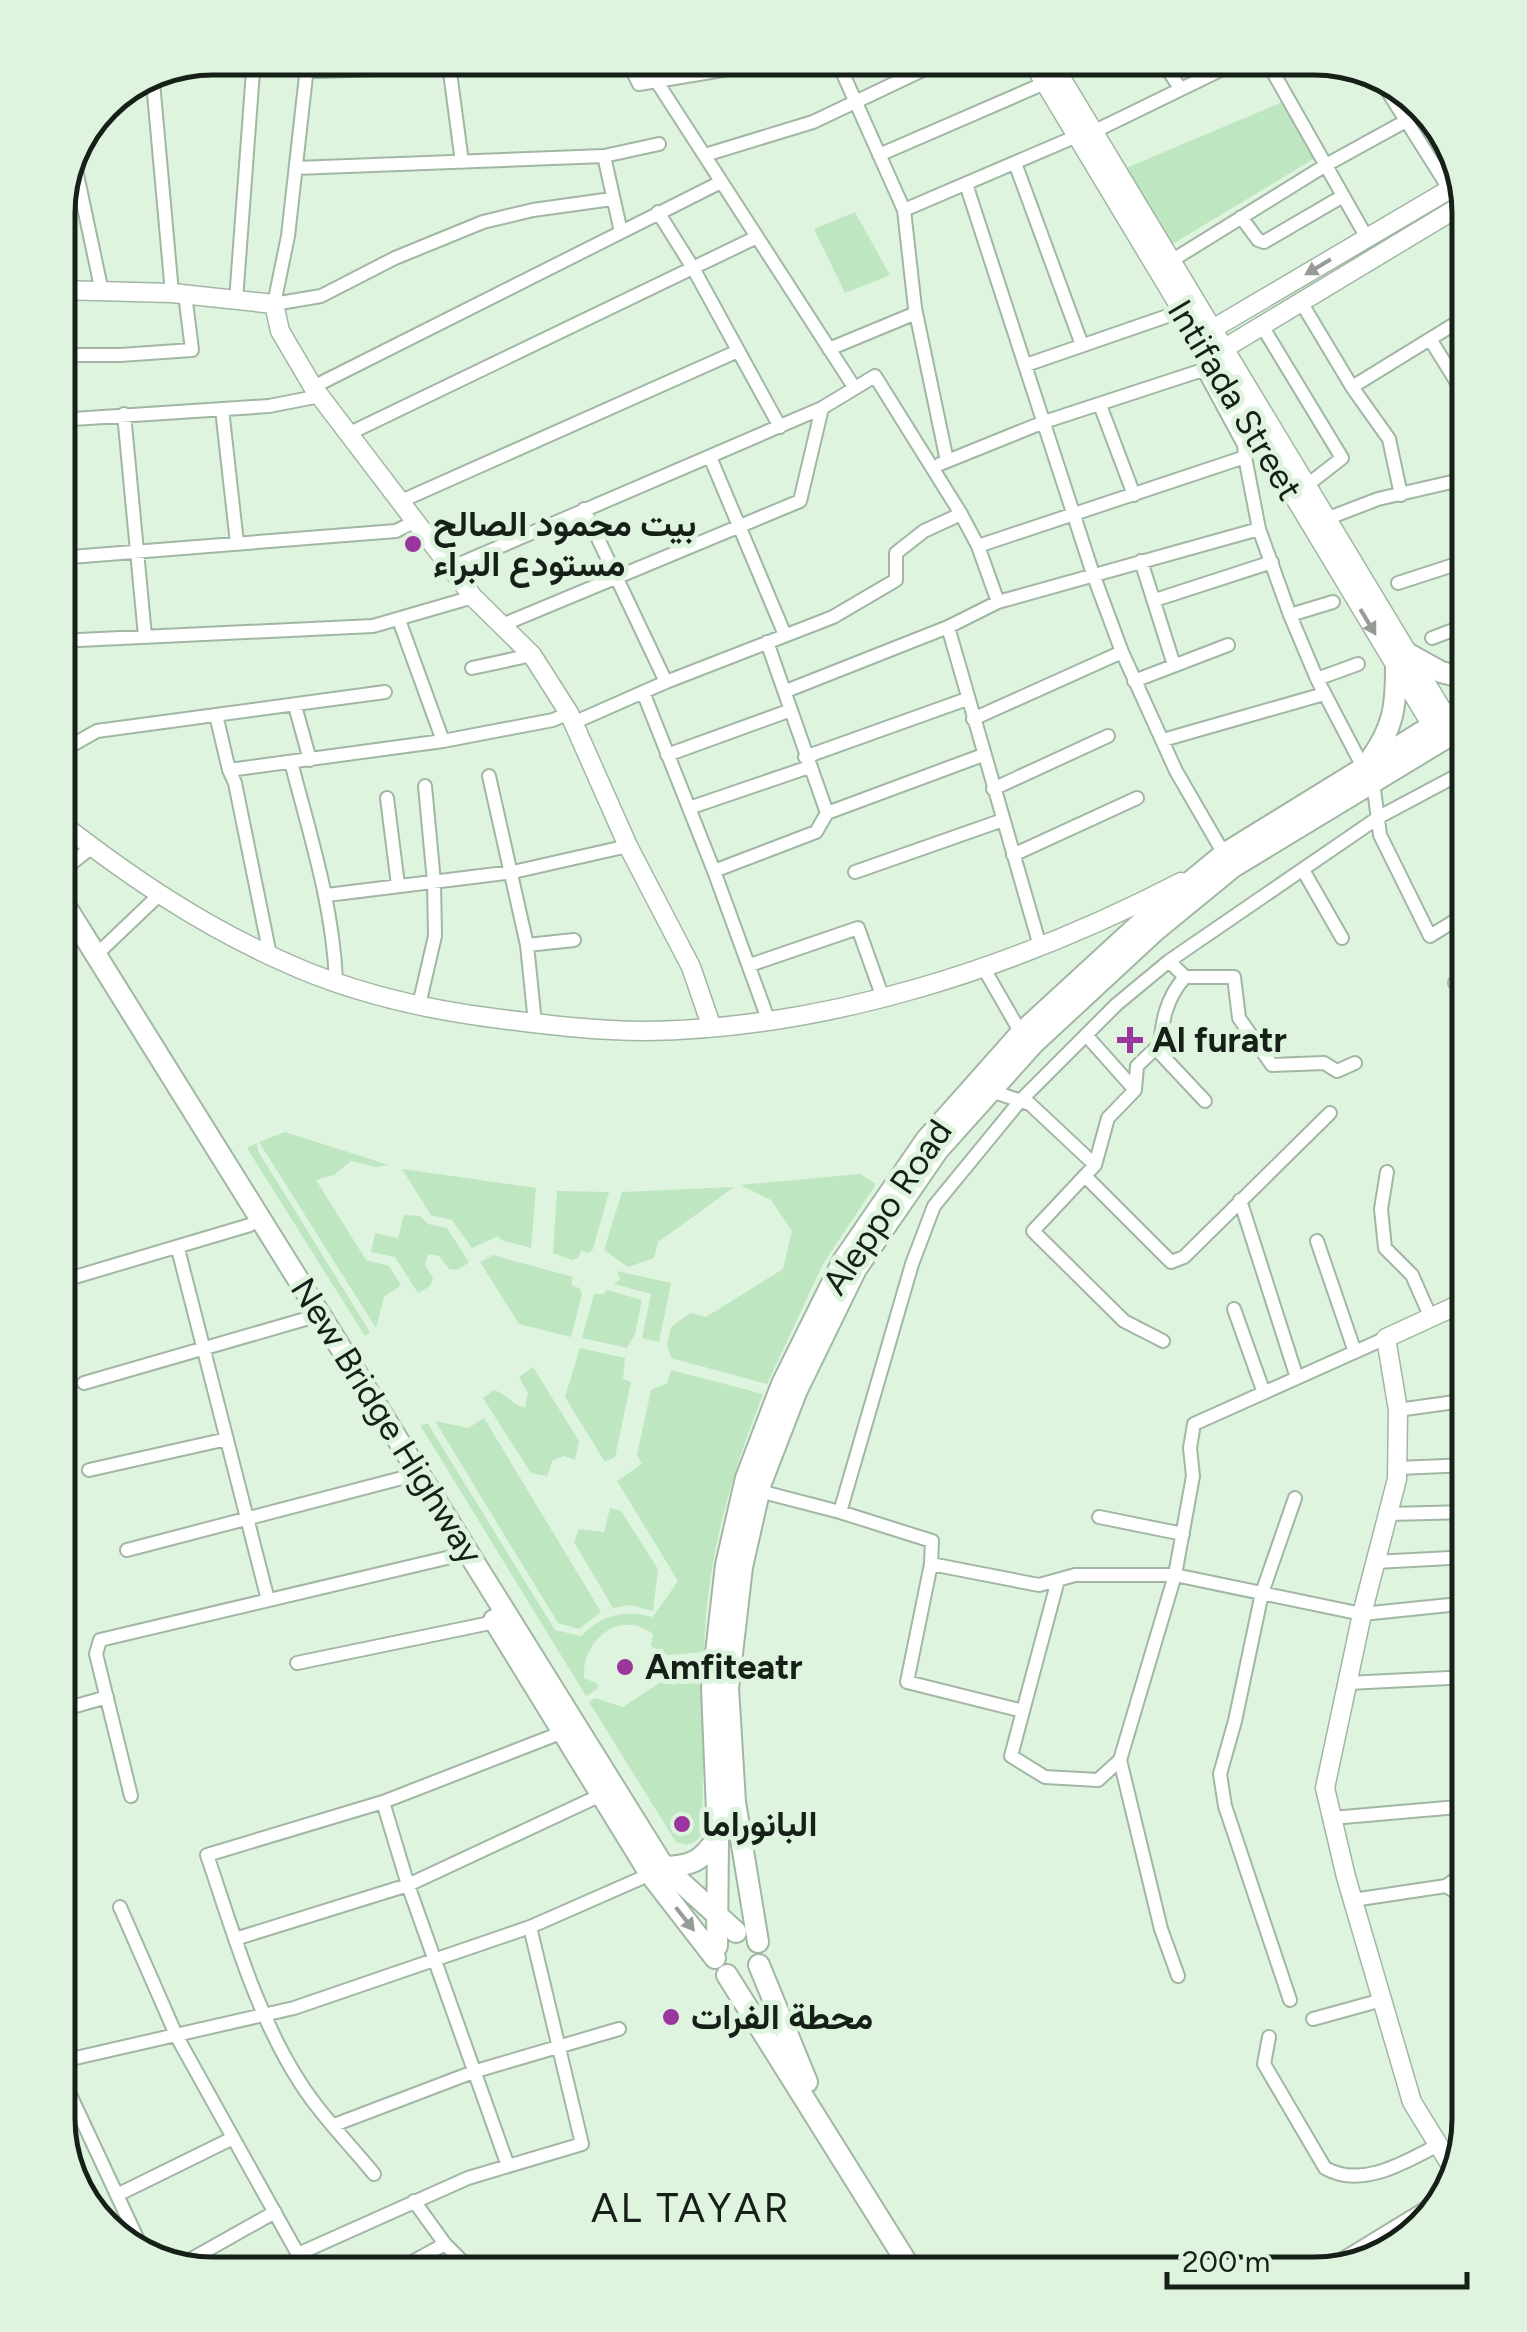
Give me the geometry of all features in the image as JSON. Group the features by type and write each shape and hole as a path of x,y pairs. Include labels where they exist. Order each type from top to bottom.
{"main road":[{"name":"Intifada Street","path":"1041,75 1171,261 1213,360 1400,660 1449,728"},
{"name":"Intifada Street","path":"1057,75 1182,311 1205,334"},
{"path":"1205,334 1450,190"},
{"path":"1213,360 1452,211"},
{"path":"75,291 178,293 274,304 280,332 317,392 473,597 532,655 571,718 628,846 691,967 712,1025"},
{"name":"Intifada Street","path":"1213,360 1306,486 1400,660"},
{"path":"1369,776 1388,735 1400,660 1452,675"},
{"name":"Aleppo Road","path":"720,1960 728,1925 718,1836 712,1688 726,1565 746,1478 782,1384 843,1261 926,1140 1021,1033 1146,918 1224,854 1449,728"},
{"name":"Aleppo Road","path":"759,1965 762,1953 735,1802 728,1688 742,1567 759,1490 797,1390 856,1269 938,1150 1046,1031 1156,930 1233,867 1369,776"},
{"path":"75,834 158,896 270,955 377,996 535,1024 646,1031 768,1019 883,998 1040,946 1134,907 1204,870"},
{"name":"New Bridge Highway","path":"75,922 657,1871 728,1925 758,1942"},
{"name":"New Bridge Highway","path":"75,944 602,1795 720,1960 824,2126"},
{"path":"1446,2158 1412,2102 1325,1788 1397,1468 1398,1410 1386,1338 1452,1308"},
{"path":"657,1871 696,1864 718,1836"},
{"path":"720,1960 748,1976 759,1965 824,2126 904,2257"}],"street":[{"path":"236,300 252,75"},
{"path":"307,75 288,236 274,304 320,296 395,258 483,222 533,210 612,199"},
{"path":"449,75 462,162"},
{"path":"634,75 639,84 697,75"},
{"path":"844,75 904,210 940,464"},
{"path":"706,156 813,122 911,75"},
{"path":"1171,75 1180,88"},
{"path":"904,210 1085,134 1208,75"},
{"path":"1275,75 1367,238"},
{"path":"656,82 854,387"},
{"path":"879,156 1045,82"},
{"path":"75,355 120,356 192,350 178,293 153,89"},
{"path":"1392,99 1446,173"},
{"path":"1171,261 1326,165 1413,117"},
{"path":"296,168 604,156 658,144"},
{"path":"604,156 622,232"},
{"path":"1016,162 1082,345"},
{"path":"75,418 269,406 317,392 721,182"},
{"path":"79,183 102,292"},
{"path":"966,184 1122,652 1176,771 1224,854"},
{"path":"1242,218 1258,240 1264,242 1344,196"},
{"path":"658,212 694,268 780,427"},
{"path":"348,434 758,237"},
{"path":"1301,302 1389,439 1401,495"},
{"path":"1026,365 1182,311"},
{"path":"830,349 916,313"},
{"path":"1262,326 1342,458 1306,486"},
{"path":"1352,386 1452,326"},
{"path":"1430,340 1452,374"},
{"path":"399,502 738,350"},
{"path":"940,464 1213,360 1244,445 1259,528 1317,679 1369,776 1380,835 1430,936 1452,923"},
{"path":"450,568 780,427 822,408 875,376 940,464 978,546 998,602"},
{"path":"1100,405 1134,495"},
{"path":"502,626 800,502 822,408"},
{"path":"222,409 237,543"},
{"path":"124,414 145,636"},
{"path":"978,546 1245,456"},
{"path":"710,457 785,635"},
{"path":"1326,519 1378,499 1452,482"},
{"path":"584,509 666,682"},
{"path":"229,770 443,741 571,718 833,617 896,580 896,553 924,532 961,514"},
{"path":"75,556 396,531 414,522"},
{"path":"786,691 948,627 998,602 1259,528"},
{"path":"1141,561 1174,665"},
{"path":"1155,600 1272,562"},
{"path":"1398,583 1452,566"},
{"path":"75,640 373,626 473,597"},
{"path":"1290,615 1334,602"},
{"path":"399,620 443,741"},
{"path":"948,627 1040,946"},
{"path":"1432,638 1452,631"},
{"path":"767,642 827,813"},
{"path":"1134,681 1228,646"},
{"path":"973,719 1122,652"},
{"path":"472,668 532,655"},
{"path":"1317,679 1358,664"},
{"path":"75,743 97,731 385,692"},
{"path":"643,692 768,1019"},
{"path":"1163,740 1324,694"},
{"path":"689,808 968,699"},
{"path":"295,706 310,760"},
{"path":"667,755 792,710"},
{"path":"216,714 229,770 236,783 270,955"},
{"path":"993,790 1108,736"},
{"path":"714,870 816,832 827,813 983,754"},
{"path":"291,762 326,895 334,937 336,981"},
{"path":"489,776 527,944 535,1024"},
{"path":"840,1512 912,1264 934,1206 1020,1101 1116,1004 1169,961 1379,818 1452,779"},
{"path":"419,1005 435,936 425,786"},
{"path":"387,798 398,885"},
{"path":"1013,855 1137,798"},
{"path":"856,872 1002,820"},
{"path":"326,895 513,872 628,846"},
{"path":"75,860 92,847"},
{"path":"1303,870 1342,938"},
{"path":"95,956 158,896"},
{"path":"750,965 858,928 883,998"},
{"path":"527,944 574,940"},
{"path":"1169,961 1185,977 1234,977 1239,1018 1272,1065 1324,1063 1337,1071 1354,1063"},
{"path":"984,966 1021,1033"},
{"path":"1185,977 1171,992 1159,1052 1204,1101"},
{"path":"1086,1035 1135,1090"},
{"path":"1160,1044 1136,1066 1135,1090 1108,1118 1095,1165 1033,1231 1124,1321 1164,1341"},
{"path":"991,1090 1030,1104 1095,1165"},
{"path":"1084,1176 1171,1262 1184,1257 1330,1113"},
{"path":"1388,1172 1381,1209 1384,1248 1412,1275 1430,1318"},
{"path":"1240,1200 1297,1378"},
{"path":"75,1277 250,1225"},
{"path":"1316,1241 1355,1352"},
{"path":"178,1249 268,1600"},
{"path":"1234,1310 1264,1393"},
{"path":"84,1382 308,1318"},
{"path":"1178,1976 1162,1929 1120,1760 1175,1575 1193,1476 1190,1448 1194,1424 1386,1338"},
{"path":"1398,1410 1452,1402"},
{"path":"89,1470 227,1439"},
{"path":"1397,1468 1452,1466"},
{"path":"128,1550 406,1477"},
{"path":"759,1490 932,1541 908,1682 1023,1711"},
{"path":"1290,2000 1225,1806 1220,1774 1262,1593 1295,1498"},
{"path":"1388,1514 1452,1512"},
{"path":"1099,1517 1182,1534"},
{"path":"131,1796 96,1654 100,1640 455,1556"},
{"path":"1375,1562 1452,1558"},
{"path":"931,1564 1039,1585 1075,1575 1175,1575 1362,1614 1452,1605"},
{"path":"1058,1580 1011,1756 1044,1777 1098,1780 1120,1760"},
{"path":"298,1663 496,1622"},
{"path":"1347,1683 1452,1677"},
{"path":"75,1706 107,1697"},
{"path":"374,2174 303,2088 285,2058 235,1939 207,1855 383,1802 563,1732"},
{"path":"235,1939 408,1885 602,1795"},
{"path":"383,1802 408,1885 508,2166"},
{"path":"1332,1818 1452,1807"},
{"path":"75,2061 266,2015 530,1928 657,1871"},
{"path":"1353,1900 1446,1886 1452,1882"},
{"path":"1446,1886 1452,1890"},
{"path":"120,1906 177,2037 300,2257"},
{"path":"298,2254 414,2200 582,2144 530,1928"},
{"path":"1314,2019 1382,2000"},
{"path":"334,2125 476,2071 619,2029"},
{"path":"1269,2037 1264,2064 1325,2168 1350,2176 1374,2173 1438,2145"},
{"path":"75,2102 135,2233"},
{"path":"117,2195 233,2138"},
{"path":"414,2200 458,2257"},
{"path":"197,2256 275,2212"},
{"path":"421,2257 445,2244"}],"green space":[{"path":"1285,101 1317,157 1171,245 1126,168"},
{"path":"855,212 890,275 845,293 814,229"},
{"path":"285,1132 389,1165 376,1167 351,1161 334,1175 316,1180 366,1260 389,1266 401,1285 384,1297 376,1328 259,1142"},
{"path":"257,1143 258,1151 370,1332 365,1336 247,1148"},
{"path":"402,1169 536,1188 531,1248 498,1236 472,1248 452,1220 431,1215"},
{"path":"860,1174 876,1184 823,1264 767,1384 671,1358 667,1345 671,1327 690,1313 706,1317 783,1269 792,1231 771,1200 740,1185"},
{"path":"734,1187 658,1242 654,1258 628,1267 604,1250 622,1192"},
{"path":"557,1191 609,1192 593,1249 589,1253 581,1251 572,1260 553,1253"},
{"path":"404,1215 420,1216 428,1224 447,1228 469,1262 458,1270 449,1269 439,1256 428,1254 425,1265 433,1278 430,1286 418,1293 395,1257 371,1252 375,1233 398,1238"},
{"path":"493,1255 573,1277 571,1285 582,1294 571,1337 519,1324 480,1262"},
{"path":"617,1271 671,1283 659,1342 642,1338 651,1294 614,1284 620,1279"},
{"path":"607,1290 642,1300 635,1334 627,1348 582,1338 594,1294"},
{"path":"580,1348 625,1358 623,1379 631,1382 615,1457 605,1462 565,1397"},
{"path":"533,1367 579,1441 575,1460 564,1456 553,1460 547,1476 531,1473 483,1398 494,1390 525,1408 528,1393 519,1377"},
{"path":"671,1370 763,1394 722,1521 709,1586 704,1652 668,1655 651,1646 653,1634 640,1627 615,1627 596,1641 589,1652 584,1678 598,1684 586,1696 420,1425 428,1424 555,1630 581,1636 614,1616 653,1617 678,1581 617,1481 642,1464 637,1455 651,1390 667,1383"},
{"path":"484,1418 601,1612 579,1629 558,1623 435,1421 468,1428"},
{"path":"610,1508 621,1511 658,1569 653,1611 630,1605 613,1608 574,1542 579,1529 604,1532"},
{"path":"705,1657 702,1835 693,1843 684,1844 676,1842 589,1702 595,1698 623,1707 664,1680 667,1661"}],"place":[{"name":"بيت محمود الصالح مستودع البراء","path":"413,544"},
{"name":"Al furatr","path":"1130,1040"},
{"name":"Amfiteatr","path":"625,1667"},
{"name":"البانوراما","path":"682,1824"},
{"name":"محطة الفرات","path":"671,2017"}],"district":[{"name":"AL TAYAR","path":"691,2208"}]}
